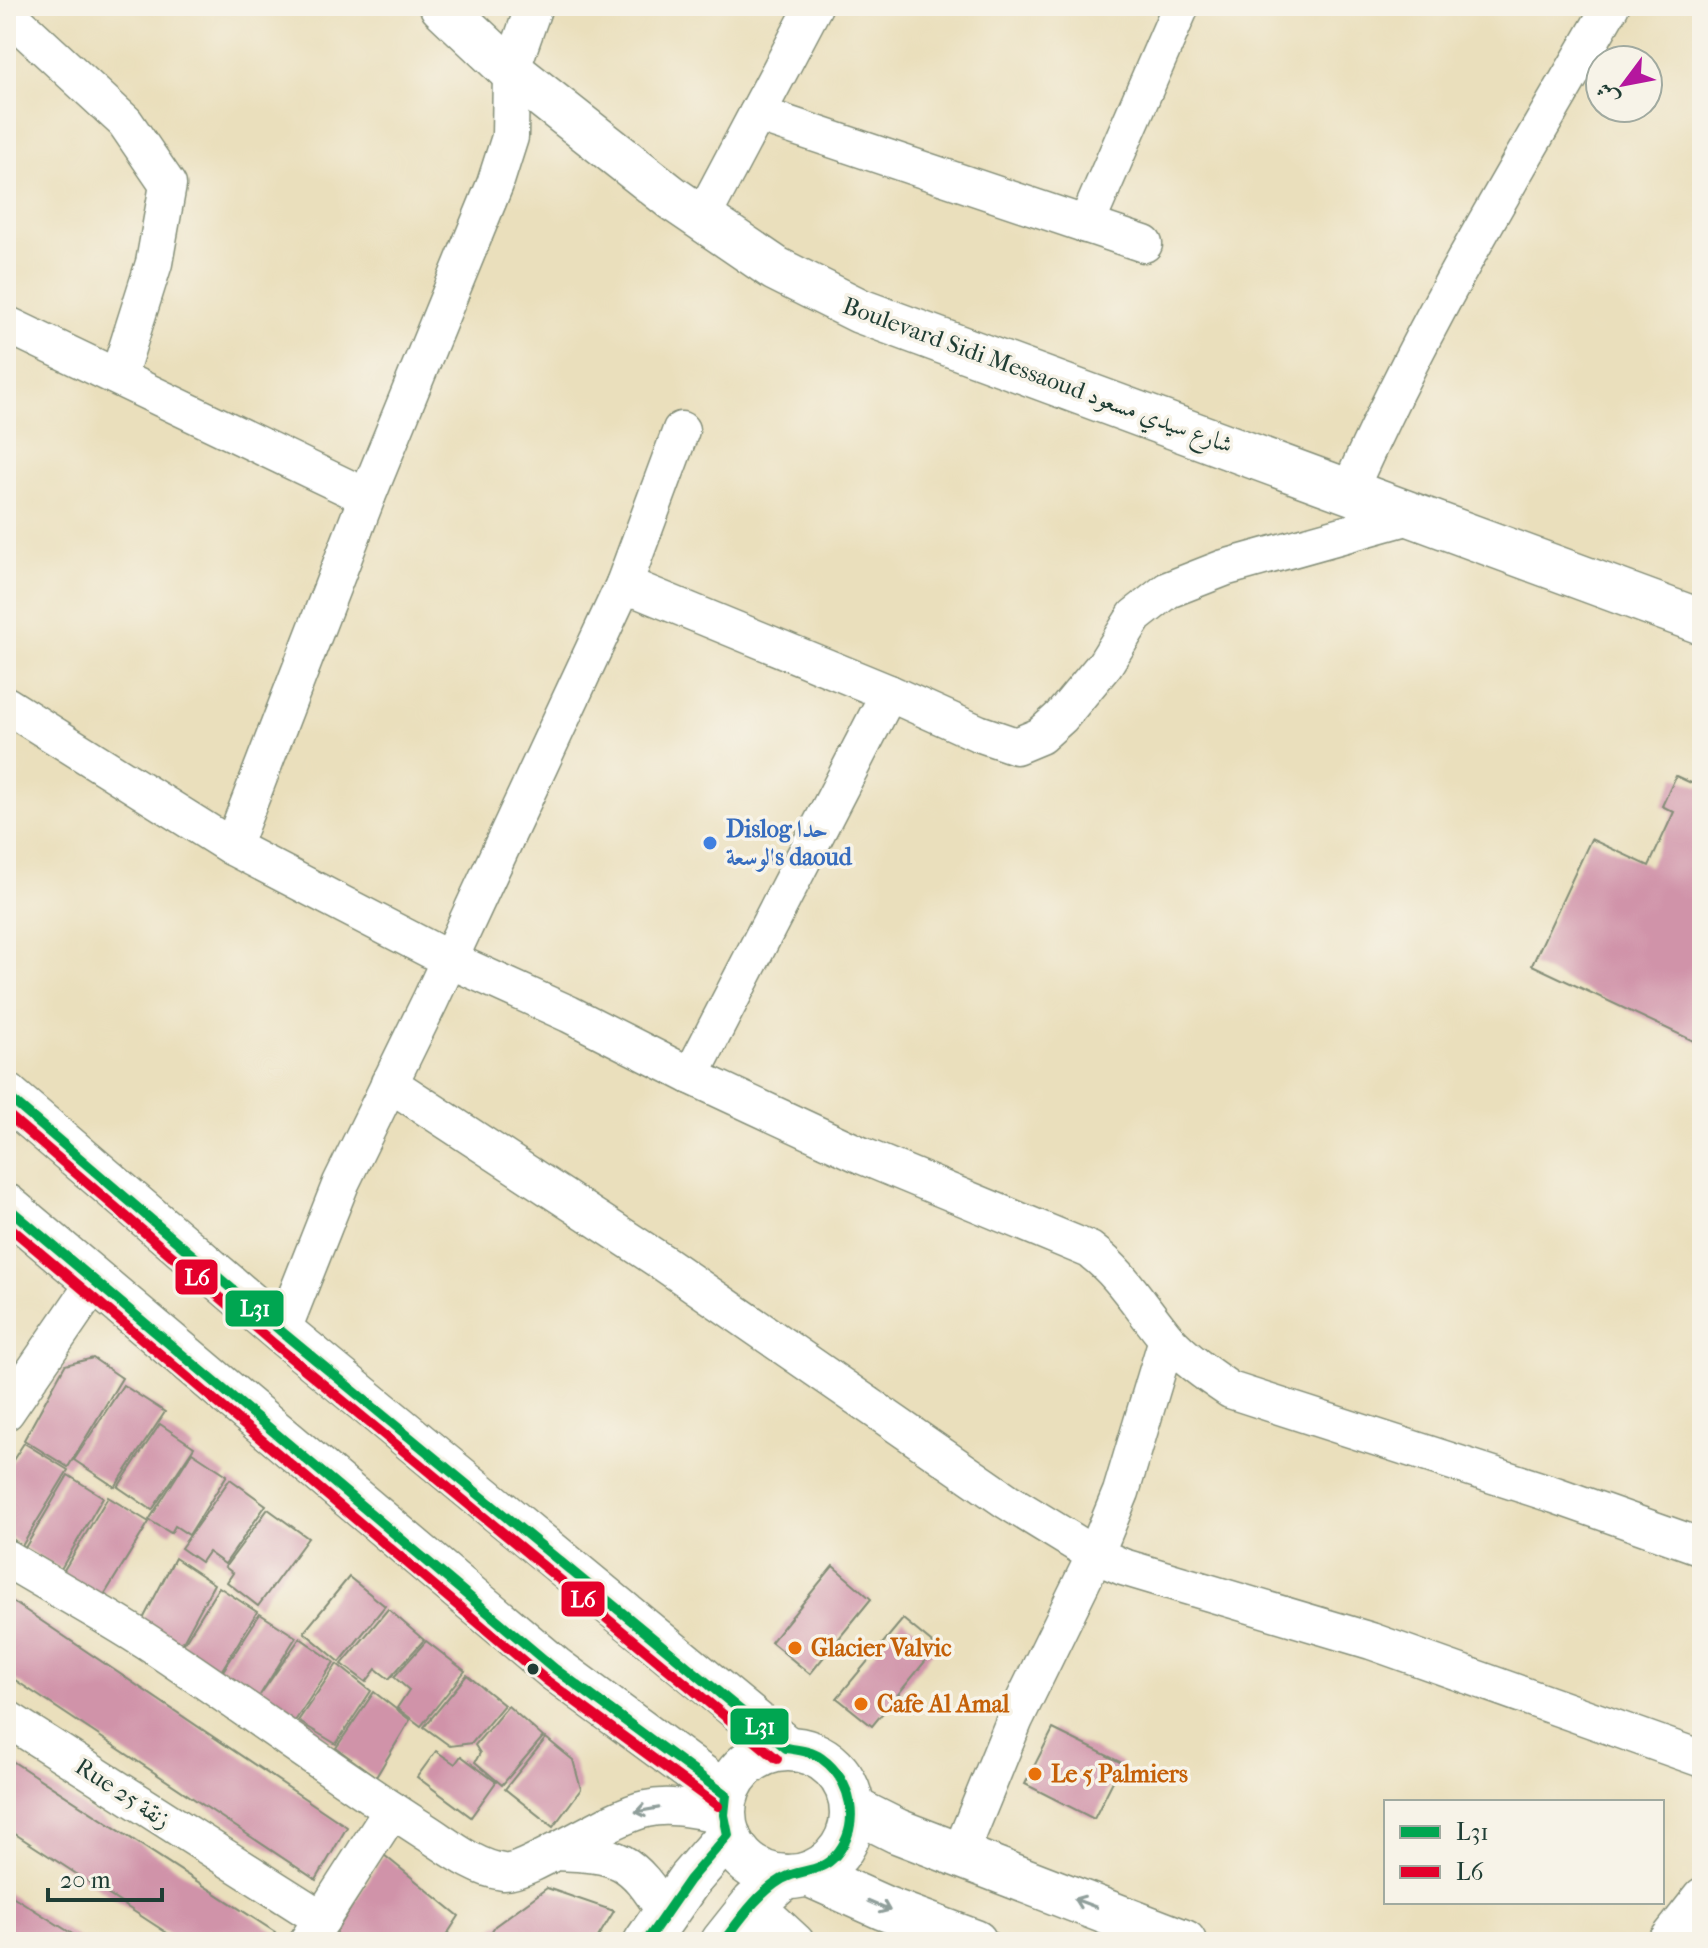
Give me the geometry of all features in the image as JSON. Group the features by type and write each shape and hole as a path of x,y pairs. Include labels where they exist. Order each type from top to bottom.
{"street":[{"name":"Boulevard Sidi Messaoud شارع سيدي مسعود","path":"442,6 511,71 624,162 776,269 860,311 1702,622"},
{"path":"232,847 367,497 499,172 510,137 511,71 534,6"},
{"path":"702,218 814,6"},
{"path":"1086,225 1181,6"},
{"path":"1349,491 1386,407 1458,269 1611,6"},
{"path":"6,12 125,122 168,185 154,263 118,377"},
{"path":"757,114 1144,244"},
{"path":"6,324 367,497"},
{"path":"282,1332 341,1183 430,1001 624,584 681,430"},
{"path":"624,584 978,733 1016,746 1040,736 1061,717 1105,664 1135,616 1168,590 1224,568 1414,515"},
{"path":"691,1076 889,693"},
{"path":"6,705 232,847 448,959 863,1156 1090,1250 1108,1263 1167,1339 1201,1370 1230,1390 1555,1495 1702,1547"},
{"path":"389,1083 665,1264 1007,1501 1095,1555 1123,1567 1371,1641 1702,1759"},
{"path":"6,1095 282,1332 786,1748"},
{"path":"6,1206 726,1815 741,1856 782,1885 884,1908 972,1942"},
{"path":"6,1412 95,1282"},
{"path":"960,1854 1015,1719 1095,1555 1121,1492 1167,1339"},
{"path":"6,1558 145,1641 392,1810 493,1871 509,1873 619,1816 648,1808 675,1807 726,1815"},
{"name":"Rue 25 زنقة","path":"6,1718 314,1931"},
{"path":"656,1928 689,1880 726,1815 735,1777 749,1762 766,1752 786,1748 819,1756 843,1778 853,1809 850,1831 841,1849 826,1865 782,1885 723,1942"},
{"path":"853,1809 897,1831 1184,1942"},
{"path":"314,1931 392,1810"},
{"path":"553,1852 597,1853 631,1866 649,1887 656,1928"},
{"path":"782,1885 796,1942"},
{"path":"1666,1942 1702,1896"}],"building":[{"path":"1676,776 1702,788 1702,1045 1532,965 1591,839 1649,866 1674,812 1662,806"},
{"path":"93,1358 122,1378 68,1467 24,1440 65,1365"},
{"path":"123,1385 165,1412 115,1487 74,1460"},
{"path":"160,1424 194,1447 152,1510 118,1487"},
{"path":"24,1443 68,1470 22,1546 6,1534 6,1471"},
{"path":"192,1452 227,1475 189,1535 175,1526 171,1533 149,1520"},
{"path":"68,1475 103,1497 61,1569 25,1548"},
{"path":"230,1479 266,1505 225,1564 208,1552 201,1562 181,1548"},
{"path":"108,1497 149,1522 101,1600 61,1575"},
{"path":"268,1509 308,1538 258,1606 227,1582 233,1573 225,1567"},
{"path":"175,1558 214,1584 180,1647 141,1623"},
{"path":"833,1566 871,1599 810,1674 771,1642"},
{"path":"349,1577 385,1606 340,1662 304,1632"},
{"path":"219,1587 257,1612 220,1673 181,1648"},
{"path":"6,1597 347,1827 316,1880 6,1674"},
{"path":"388,1609 424,1640 389,1679 376,1669 366,1682 342,1664"},
{"path":"260,1614 296,1637 260,1695 300,1638 334,1662 295,1721 221,1674"},
{"path":"903,1619 937,1647 872,1726 837,1698"},
{"path":"426,1641 465,1671 421,1726 397,1708 409,1690 394,1677"},
{"path":"337,1664 371,1691 336,1744 298,1721"},
{"path":"467,1675 504,1705 472,1743 450,1746 424,1727"},
{"path":"374,1692 410,1720 376,1777 336,1748"},
{"path":"508,1706 543,1737 502,1785 475,1762 480,1753 475,1745"},
{"path":"1053,1729 1122,1763 1094,1819 1025,1784"},
{"path":"546,1738 573,1760 581,1789 553,1827 505,1789"},
{"path":"436,1751 455,1764 461,1756 496,1782 471,1817 417,1777"},
{"path":"6,1757 275,1932 269,1942 181,1942 6,1828"},
{"path":"384,1855 459,1916 442,1942 330,1942"},
{"path":"547,1888 614,1911 595,1942 485,1942 495,1926"},
{"path":"6,1892 85,1942 6,1942"}],"transit line":[{"name":"L31","path":"6,1095 282,1332 786,1748 813,1754 832,1767 846,1790 850,1804 851,1817 844,1843 830,1861 773,1885 723,1942"},
{"name":"L6","path":"6,1113 273,1343 777,1759"},
{"name":"L31","path":"6,1206 555,1669 726,1795 724,1815 728,1835 689,1880 646,1942"},
{"name":"L6","path":"6,1224 546,1680 718,1806"}],"place":[{"name":"Dislog حدا الوسعةs daoud","path":"710,843"},
{"name":"Glacier Valvic","path":"795,1648"},
{"name":"Cafe Al Amal","path":"861,1704"},
{"name":"Le 5 Palmiers","path":"1035,1774"}]}
